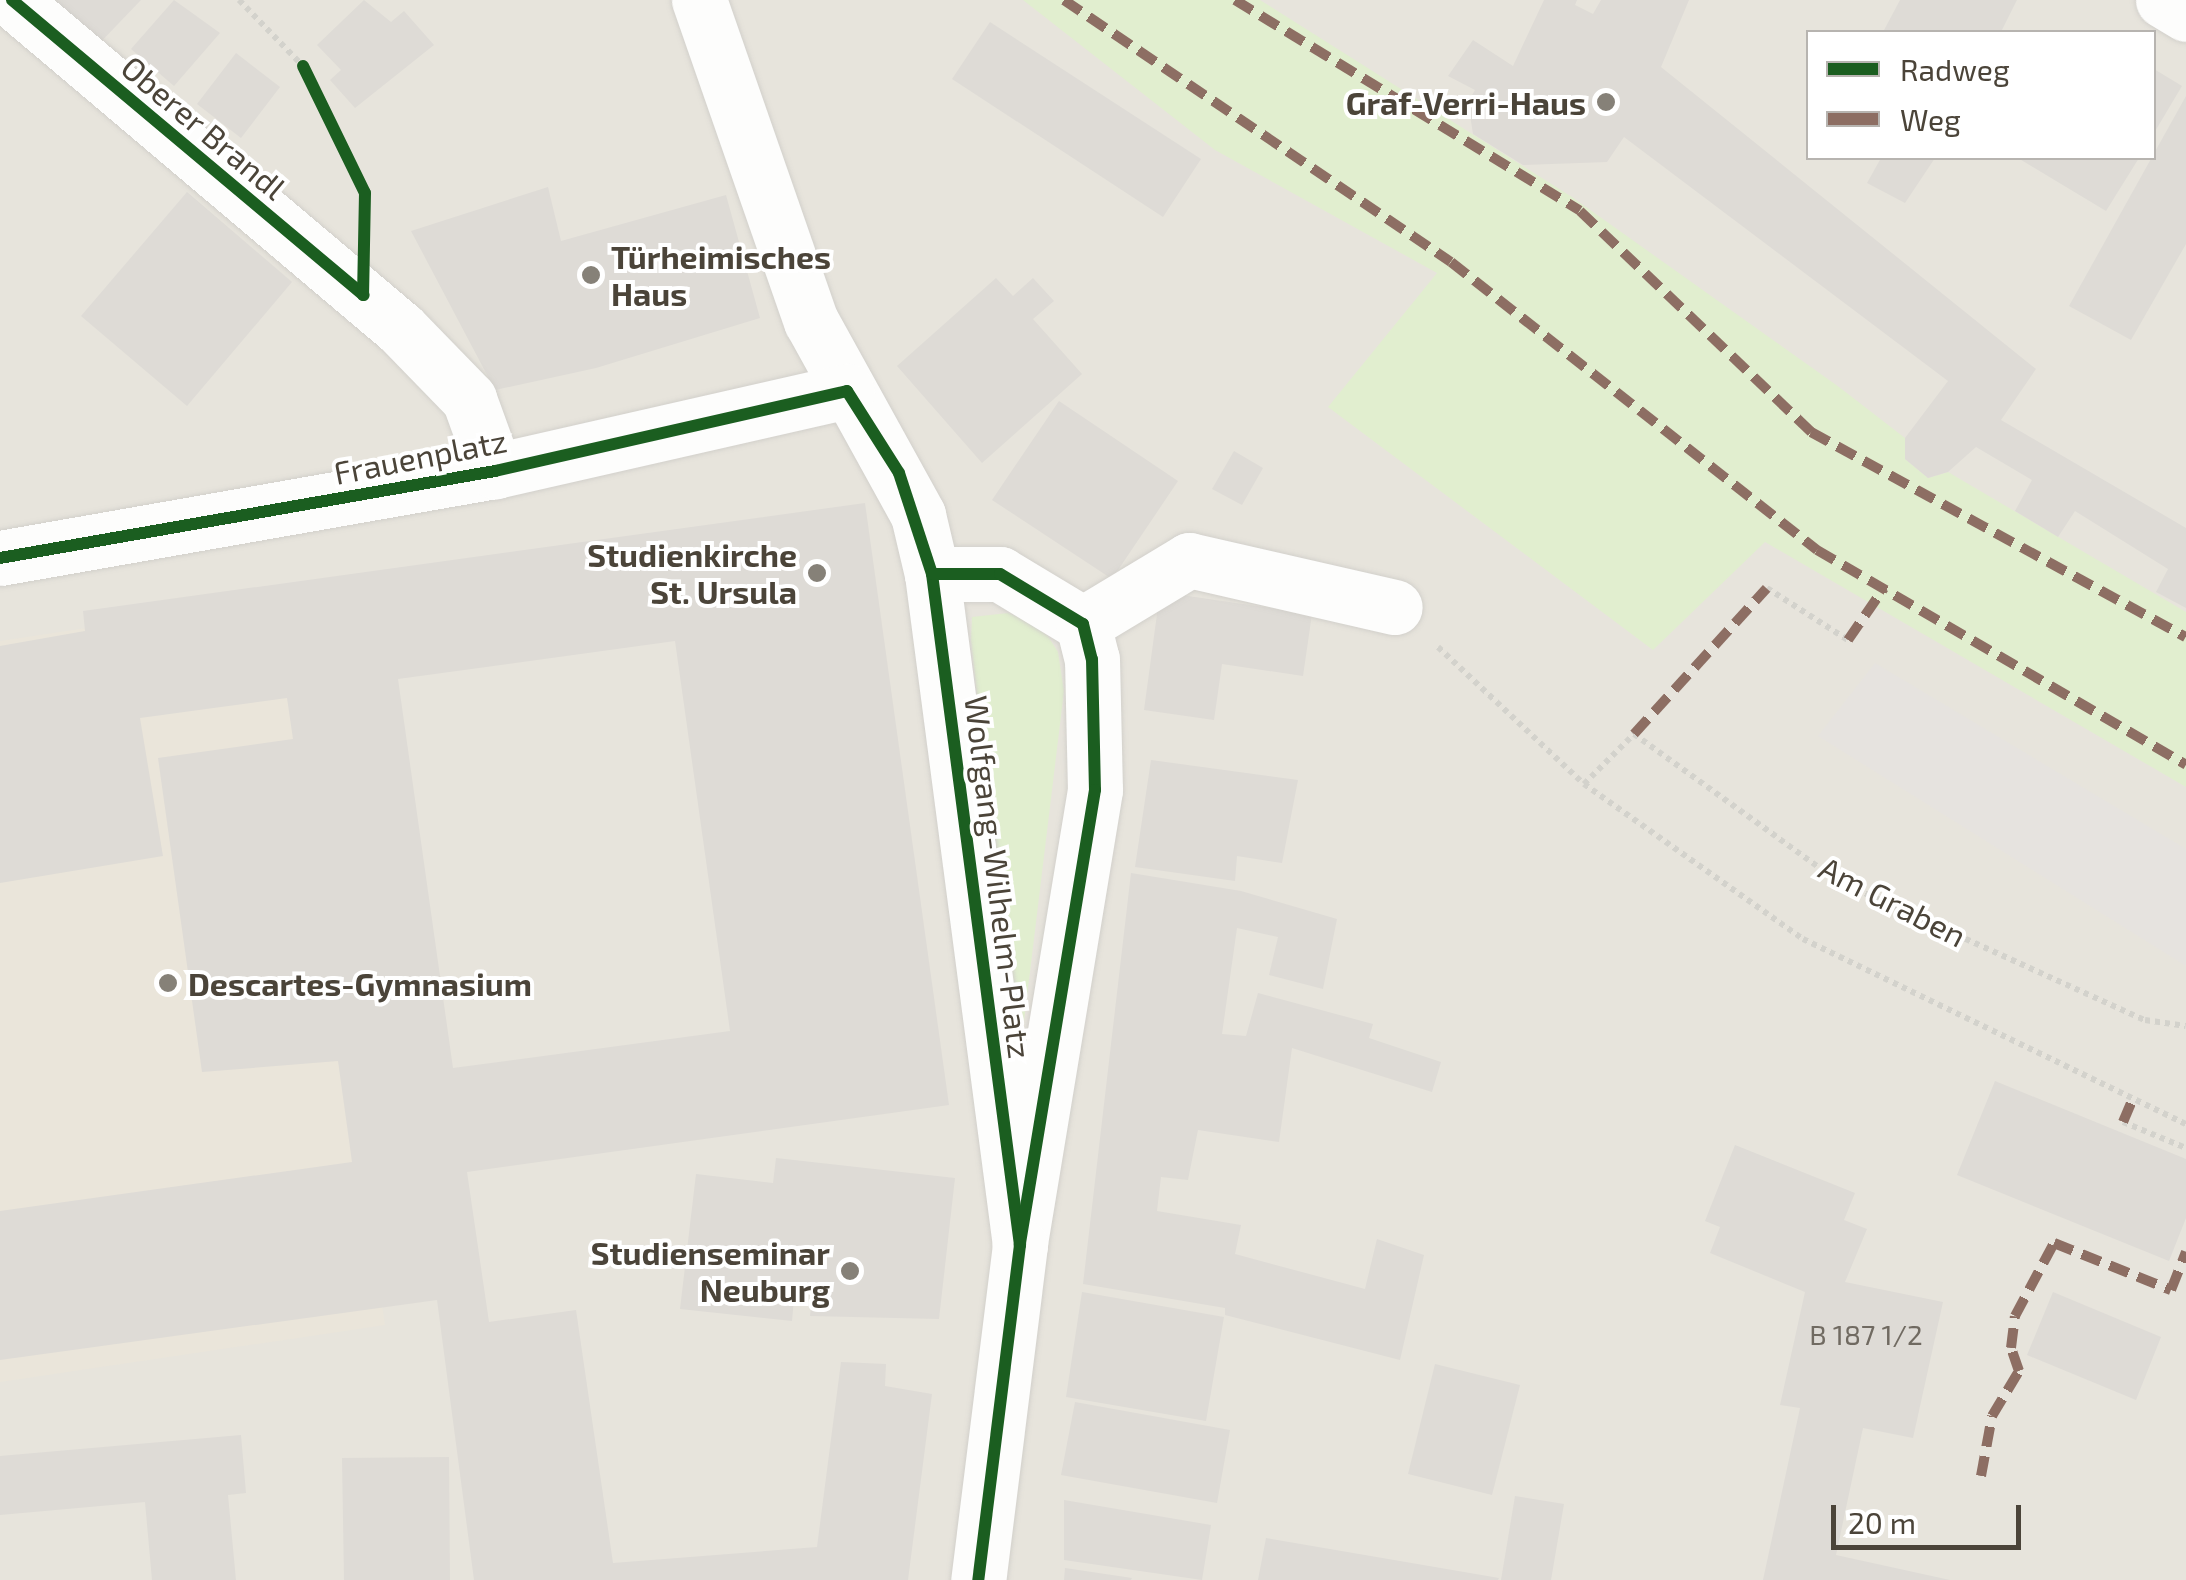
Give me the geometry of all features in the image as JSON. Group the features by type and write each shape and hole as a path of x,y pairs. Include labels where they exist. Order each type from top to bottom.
{"street":[{"name":"Oberer Brandl","path":"12,0 363,295 469,399 495,471"},
{"name":"Wolfgang-Wilhelm-Platz","path":"699,0 811,322 846,392 900,472 932,574 1020,1245"},
{"path":"2163,0 2186,14"},
{"name":"Frauenplatz","path":"0,558 495,471 846,392"},
{"path":"932,574 1000,574 1083,624 1189,560 1395,608"},
{"name":"Wolfgang-Wilhelm-Platz","path":"978,1580 1020,1245 1095,790 1092,659 1083,624"}],"path":[{"path":"239,0 303,66"},
{"path":"1767,588 1848,640"},
{"path":"1395,608 1584,784 1804,939 2186,1124"},
{"path":"2123,1122 2186,1148"}],"shaded area":[{"path":"0,0 2186,0 2186,1580 0,1580"},
{"name":"Descartes-Gymnasium","path":"279,599 385,1325 0,1382 0,641"},
{"path":"1875,663 2186,849 2186,966 1818,736"}],"green space":[{"path":"1023,0 1260,0 1572,197 1839,387 1905,438 1905,459 1928,478 1948,472 2186,612 2186,787 1765,542 1653,650 1328,407 1437,273 1215,150"},
{"path":"1008,613 1042,627 1058,652 1064,691 1018,1071 971,640 972,617"}],"building":[{"path":"44,0 141,0 95,48"},
{"path":"174,0 220,33 174,86 131,49"},
{"path":"364,0 391,22 404,11 434,45 355,108 330,80 341,70 317,45"},
{"path":"1544,0 1577,0 1575,5 1593,14 1601,0 1689,0 1661,67 2036,369 2001,420 2186,528 2186,608 2156,592 2168,569 2075,511 2058,537 2015,511 2032,480 1976,447 1948,472 1928,478 1905,459 1905,438 1948,381 1624,137 1607,162 1523,165 1473,134 1468,102 1475,90 1448,76 1473,40 1513,66"},
{"path":"1900,0 2017,0 2002,30 1884,30"},
{"path":"990,22 1201,159 1163,217 952,79"},
{"path":"236,53 280,87 241,138 197,104"},
{"path":"2156,70 2182,86 2156,130"},
{"path":"2186,96 2186,244 2131,340 2069,306 2150,160 2156,160 2156,150"},
{"path":"1880,160 1934,160 1905,203 1867,183"},
{"path":"2021,160 2138,160 2106,211"},
{"name":"Türheimisches Haus","path":"548,187 561,241 726,195 760,318 596,368 495,390 411,231"},
{"path":"187,192 292,282 187,406 81,316"},
{"path":"996,278 1013,296 1033,278 1054,301 1033,319 1082,374 982,463 897,366"},
{"path":"1059,401 1178,481 1112,579 992,500"},
{"path":"1234,451 1263,468 1242,505 1212,489"},
{"path":"865,503 949,1105 467,1172 489,1322 576,1310 613,1563 817,1547 841,1362 886,1364 885,1386 932,1394 908,1580 474,1580 437,1300 0,1360 0,1211 352,1162 338,1061 202,1072 158,758 293,739 287,698 140,718 163,856 0,883 0,646 85,631 83,611","holes":["675,641 730,1031 453,1068 398,679"]},
{"path":"1160,592 1312,614 1303,676 1222,664 1214,720 1144,710"},
{"path":"1151,760 1298,780 1282,863 1237,856 1235,881 1135,867"},
{"path":"1131,873 1241,891 1337,919 1323,989 1269,975 1278,937 1237,928 1222,1034 1246,1036 1258,993 1373,1024 1369,1038 1441,1062 1432,1092 1292,1048 1279,1142 1198,1130 1188,1180 1161,1177 1157,1211 1241,1225 1235,1254 1365,1289 1377,1239 1424,1255 1400,1360 1225,1315 1225,1308 1083,1284"},
{"path":"1995,1081 2186,1159 2186,1218 2169,1261 1957,1175"},
{"path":"1735,1145 1855,1193 1844,1220 1867,1229 1845,1282 1943,1302 1913,1438 1863,1428 1836,1555 1950,1580 1763,1580 1800,1408 1780,1405 1805,1292 1710,1253 1720,1227 1705,1221"},
{"path":"776,1158 955,1178 939,1319 810,1316 813,1290 795,1288 792,1321 680,1309 696,1174 773,1183"},
{"path":"1082,1292 1224,1317 1206,1421 1066,1397"},
{"path":"2053,1292 2161,1337 2136,1400 2027,1355"},
{"path":"1435,1364 1520,1385 1492,1495 1408,1474"},
{"path":"1075,1402 1230,1430 1217,1503 1061,1475"},
{"path":"241,1435 246,1493 228,1495 236,1580 152,1580 145,1502 0,1515 0,1456"},
{"path":"449,1457 450,1580 344,1580 342,1458"},
{"path":"1515,1496 1564,1504 1551,1580 1501,1580"},
{"path":"1064,1500 1211,1525 1202,1580 1064,1560"},
{"path":"1266,1538 1499,1578 1258,1580"},
{"path":"1065,1568 1132,1578 1064,1580"}],"marked path":[{"path":"1064,0 1451,262 1817,550 2186,765"},
{"path":"1235,0 1580,211 1811,432 2186,637"},
{"path":"1634,734 1767,588"},
{"path":"1848,640 1884,588"},
{"path":"2123,1122 2132,1101"},
{"path":"1981,1476 1992,1416 2019,1371 2011,1348 2015,1316 2054,1243 2171,1290 2186,1252"}],"cycle path":[{"path":"12,0 363,295"},
{"path":"303,66 365,193 363,295"},
{"path":"0,558 495,471 847,391 899,473 932,574 1020,1245"},
{"path":"932,574 1000,574 1083,624 1092,659 1095,790 1020,1245 978,1580"}],"place":[{"name":"Graf-Verri-Haus","path":"1606,102"},
{"name":"Türheimisches Haus","path":"591,275"},
{"name":"Studienkirche St. Ursula","path":"817,573"},
{"name":"Descartes-Gymnasium","path":"168,983"},
{"name":"Studienseminar Neuburg","path":"850,1271"}]}
